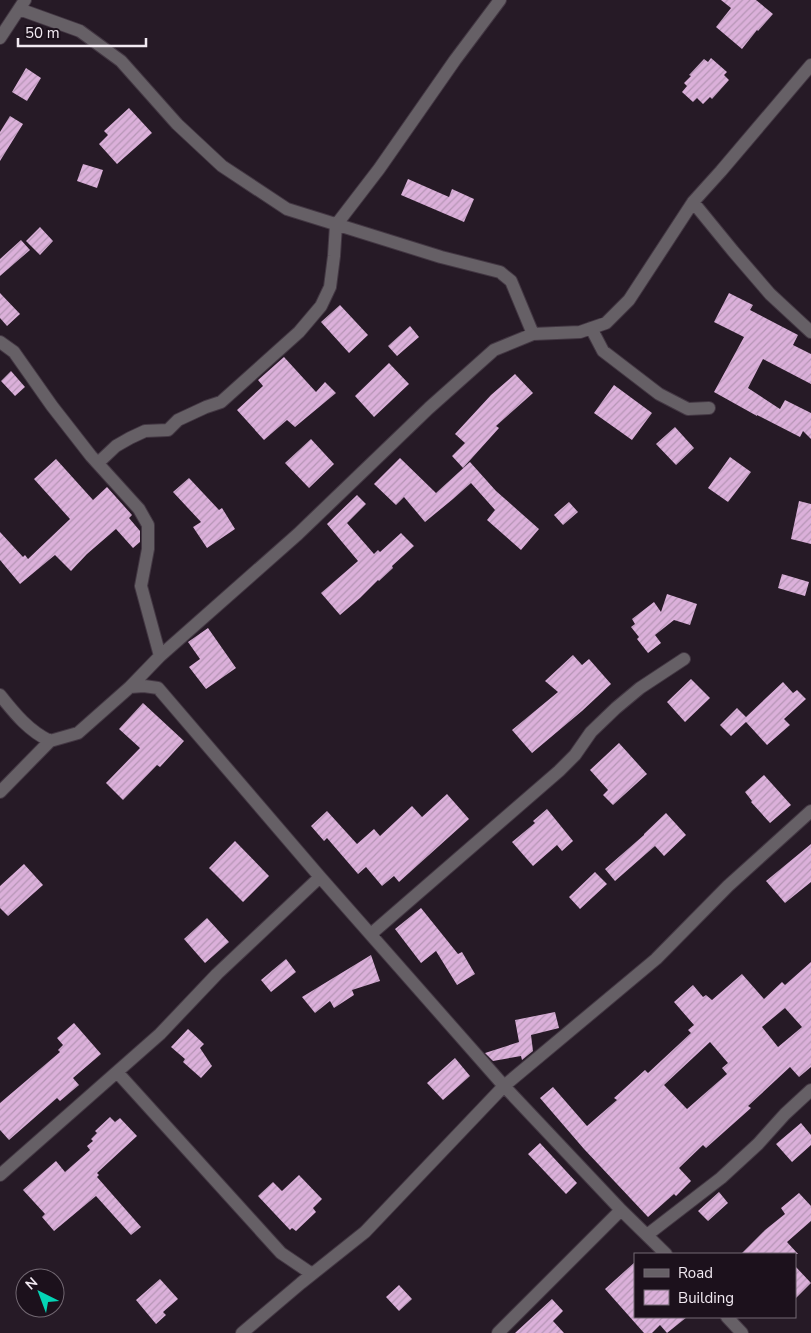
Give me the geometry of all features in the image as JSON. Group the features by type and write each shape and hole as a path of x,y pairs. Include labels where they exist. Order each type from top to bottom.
{"street":[{"path":"98,463 116,446 144,431 168,430 178,420 221,402 299,332 321,306 330,287 336,225 379,169 455,60 500,0"},
{"path":"0,38 22,5 80,31 121,61 177,124 222,166 287,209 441,257 500,272 511,281 534,334"},
{"path":"0,792 50,741 78,733 130,687 160,656 298,534 429,408 494,350 534,334 580,332 606,323 629,300 693,202 810,63"},
{"path":"693,202 770,294 811,332"},
{"path":"591,328 603,351 659,394 688,409 709,408"},
{"path":"0,342 14,352 52,406 98,463 139,509 148,525 148,549 141,586 160,656"},
{"path":"371,934 559,771 575,755 591,732 616,708 640,688 684,659"},
{"path":"130,687 158,688 320,877 504,1086 621,1210 665,1253"},
{"path":"0,695 19,719 38,735 50,741"},
{"path":"242,1333 365,1232 504,1086 656,959 728,886 811,811"},
{"path":"0,1175 160,1034 216,974 320,877"},
{"path":"117,1072 281,1253 312,1274"},
{"path":"647,1235 721,1178 758,1144 785,1114 811,1090"},
{"path":"498,1333 621,1210"},
{"path":"727,1318 742,1333"}],"building":[{"path":"721,0 756,0 773,14 742,49 716,27 731,8"},
{"path":"711,58 727,72 724,75 729,80 712,99 710,97 703,104 697,98 693,102 682,92 687,86 684,83 704,59 708,62"},
{"path":"26,68 41,78 27,101 12,92"},
{"path":"129,108 152,133 117,164 99,144 108,135 104,131"},
{"path":"10,116 23,124 0,161 0,132"},
{"path":"83,164 103,170 97,188 77,181"},
{"path":"408,179 449,197 452,189 474,199 464,222 401,195"},
{"path":"40,227 53,241 40,255 26,241"},
{"path":"21,240 30,250 0,276 0,259"},
{"path":"0,293 20,314 7,326 0,318"},
{"path":"729,293 753,305 750,310 798,335 793,345 811,354 811,384 763,359 748,388 780,409 785,400 811,413 811,439 803,431 800,437 714,392 744,337 714,322"},
{"path":"340,305 368,335 349,353 321,322"},
{"path":"410,326 419,337 397,356 388,346"},
{"path":"284,357 316,392 325,382 336,393 295,427 287,420 264,440 237,410 263,386 258,380"},
{"path":"389,363 409,384 374,417 355,396"},
{"path":"11,371 25,387 15,396 1,381"},
{"path":"515,374 533,393 496,426 499,428 463,468 452,456 465,443 455,434 491,395"},
{"path":"614,385 652,413 632,440 594,413"},
{"path":"675,427 694,448 676,465 656,444"},
{"path":"311,439 334,464 309,488 285,463"},
{"path":"730,457 751,472 728,502 708,488"},
{"path":"400,458 436,493 470,462 496,491 539,529 521,550 487,520 495,510 471,483 425,522 404,497 396,505 374,484"},
{"path":"56,459 93,500 107,487 132,515 129,518 140,531 140,542 133,548 116,529 87,554 71,571 55,555 20,584 0,560 0,532 23,557 25,555 28,559 70,519 34,479"},
{"path":"189,478 219,510 222,508 235,529 207,548 193,527 201,522 173,492"},
{"path":"357,495 366,504 347,523 374,554 378,550 380,552 401,533 414,546 392,566 393,568 340,615 321,593 358,561 327,524"},
{"path":"799,501 811,504 811,544 791,539"},
{"path":"569,502 578,512 563,525 554,515"},
{"path":"782,574 809,582 805,596 778,588"},
{"path":"667,594 697,604 690,625 674,620 655,635 661,643 648,653 637,639 639,637 631,627 635,624 632,619 654,602 661,612"},
{"path":"208,628 236,668 206,689 189,667 200,659 188,642"},
{"path":"573,655 582,665 589,659 611,684 532,753 512,730 558,692 545,681"},
{"path":"691,679 710,698 685,722 667,702"},
{"path":"783,682 793,693 797,690 806,699 784,719 790,725 767,745 746,722 731,736 720,725 737,708 746,717"},
{"path":"143,703 184,741 160,767 157,765 123,800 106,783 140,748 119,729"},
{"path":"619,743 647,774 613,805 603,795 608,790 590,770"},
{"path":"764,775 791,805 770,823 751,802 745,792"},
{"path":"447,794 469,819 399,882 394,876 382,886 366,867 358,874 327,838 324,841 311,826 327,811 357,844 374,829 380,836 412,806 422,817"},
{"path":"547,809 573,841 562,851 557,845 533,866 512,842 535,823 533,821"},
{"path":"666,813 686,835 664,856 655,846 615,881 605,869"},
{"path":"235,841 269,876 243,902 209,868"},
{"path":"811,844 811,882 785,903 766,881"},
{"path":"24,864 43,885 8,916 0,908 0,886"},
{"path":"595,872 607,884 580,909 569,897"},
{"path":"421,908 458,954 462,952 475,974 457,985 436,951 421,963 395,929"},
{"path":"207,918 229,942 205,963 184,939"},
{"path":"371,955 380,981 352,990 354,995 334,1008 330,1001 315,1013 302,997"},
{"path":"286,959 296,972 271,992 261,980"},
{"path":"811,962 811,1067 799,1077 790,1067 748,1106 751,1108 706,1148 703,1145 679,1168 691,1181 676,1196 674,1194 648,1217 584,1149 540,1098 553,1087 587,1126 617,1100 614,1098 645,1070 648,1073 691,1033 688,1030 694,1025 674,1002 693,985 703,997 706,995 712,1000 742,974 764,999 782,982 785,985","holes":["785,1008 802,1027 778,1047 762,1027","710,1042 728,1063 722,1068 727,1074 687,1109 664,1085"]},
{"path":"555,1012 559,1028 531,1035 533,1051 522,1060 521,1056 493,1061 485,1053 519,1042 515,1020"},
{"path":"74,1023 101,1054 73,1078 79,1085 60,1101 57,1098 9,1140 0,1130 0,1103 60,1052 58,1050 63,1045 57,1038"},
{"path":"188,1029 204,1044 200,1048 212,1066 201,1078 183,1062 185,1059 171,1047"},
{"path":"455,1058 470,1076 443,1100 427,1083"},
{"path":"110,1117 115,1122 120,1118 137,1136 97,1173 99,1175 97,1177 141,1227 131,1235 96,1196 54,1231 42,1217 45,1214 23,1190 56,1161 65,1172 90,1150 87,1146 93,1141 91,1139 97,1133 95,1131"},
{"path":"801,1123 811,1135 811,1145 792,1162 776,1144"},
{"path":"540,1143 577,1183 566,1194 528,1154"},
{"path":"299,1175 322,1199 313,1208 316,1212 296,1231 292,1228 290,1230 258,1196 273,1182 282,1191"},
{"path":"719,1192 728,1203 708,1221 698,1211"},
{"path":"799,1193 811,1206 811,1221 787,1242 798,1254 742,1253 765,1230 785,1214 781,1208"},
{"path":"634,1263 634,1318 686,1318 667,1333 660,1325 652,1333 644,1333 605,1289"},
{"path":"796,1267 811,1283 796,1298"},
{"path":"160,1279 178,1299 163,1312 166,1315 156,1324 136,1300"},
{"path":"399,1285 412,1299 399,1311 386,1297"},
{"path":"552,1299 563,1311 553,1321 564,1333 515,1333"}]}
